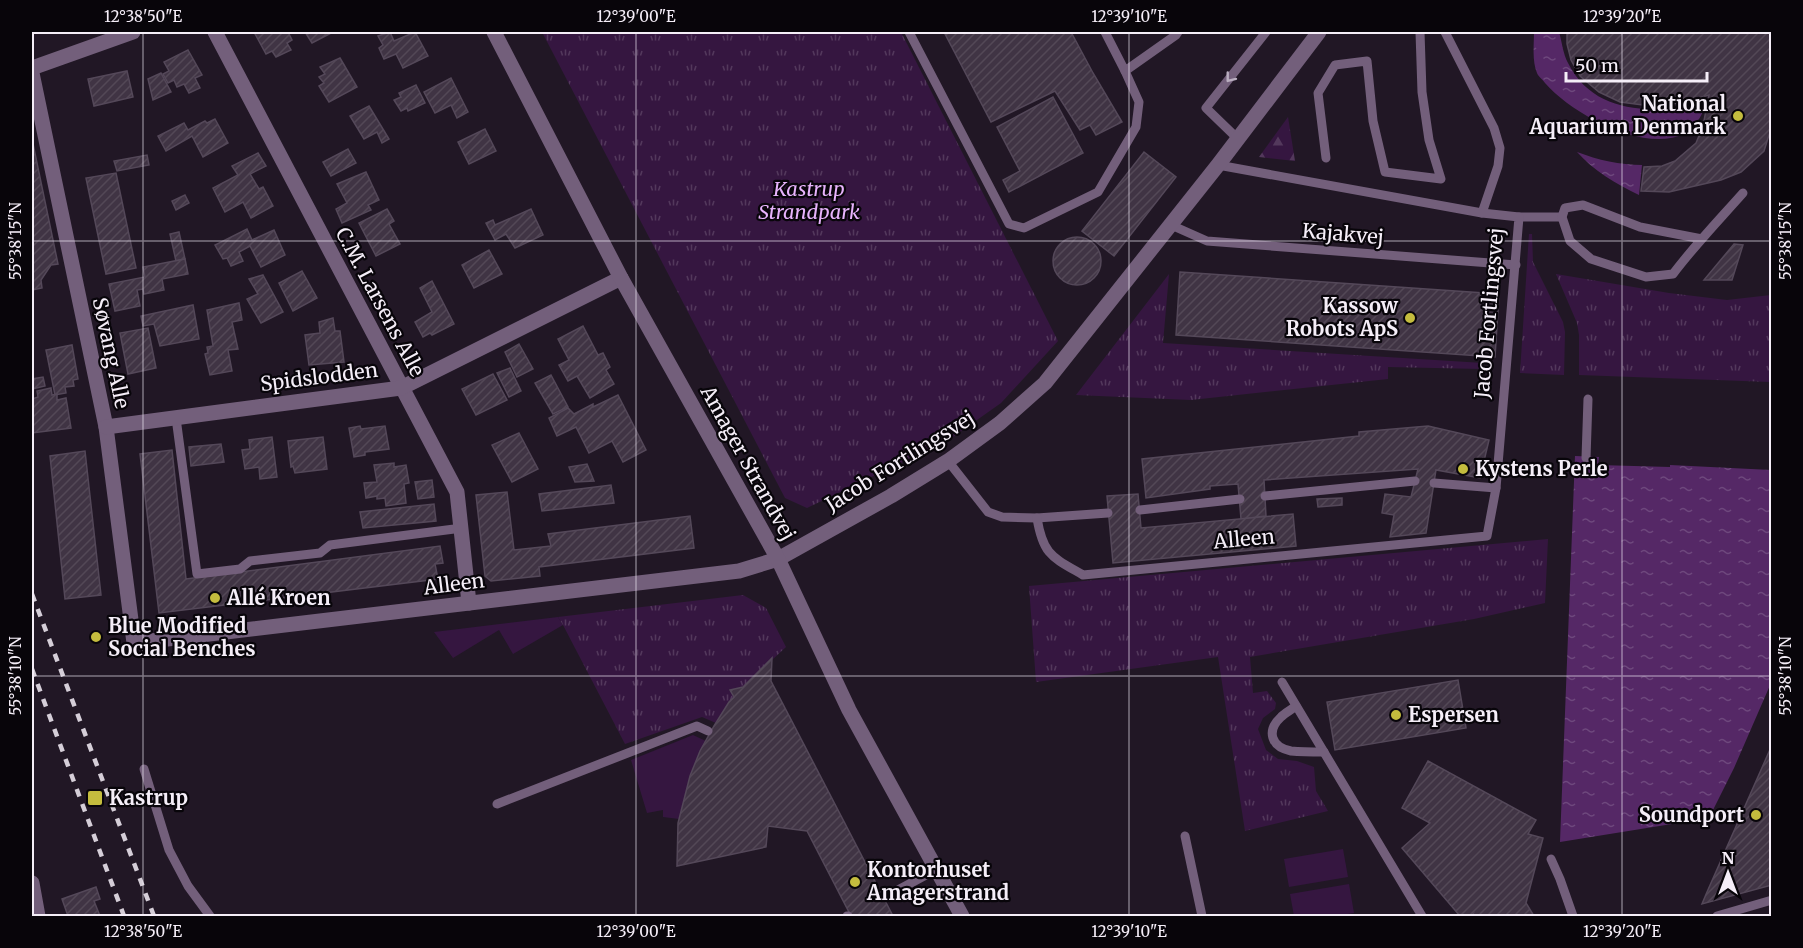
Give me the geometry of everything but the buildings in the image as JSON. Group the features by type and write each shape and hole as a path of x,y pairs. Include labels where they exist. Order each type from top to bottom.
{"street":[{"path":"32,68 133,32"},
{"name":"C.M. Larsens Alle","path":"215,32 401,388 458,492 469,603"},
{"name":"Amager Strandvej","path":"494,32 621,278 778,559 849,710 962,916"},
{"name":"Jacob Fortlingsvej","path":"778,559 891,496 948,461 1000,423 1045,383 1218,165 1318,32"},
{"name":"Søvang Alle","path":"32,73 106,427 134,644"},
{"name":"Spidslodden","path":"106,427 401,388 621,278"},
{"name":"Alleen","path":"134,644 739,571 778,559"},
{"path":"32,883 38,916"}],"lane":[{"path":"909,32 1009,224 1024,228 1098,192 1136,127 1138,102 1125,70 1105,32"},
{"path":"1125,70 1178,32"},
{"path":"1238,139 1206,108 1266,32"},
{"path":"1326,158 1318,93 1335,65 1367,61 1373,121 1385,172 1441,179 1429,140 1423,101 1420,32"},
{"path":"1445,32 1494,128 1500,148 1498,166 1482,213"},
{"name":"Jacob Fortlingsvej","path":"1218,165 1482,213 1519,217 1496,489 1487,536"},
{"path":"1702,239 1640,227 1583,204 1565,208 1562,217 1570,241 1591,259 1646,277 1673,274 1743,193"},
{"path":"1519,217 1562,217"},
{"name":"Kajakvej","path":"1171,225 1207,241 1516,265"},
{"path":"1587,458 1588,399"},
{"path":"176,418 197,574 240,569 250,561 320,553 330,545 462,528"},
{"path":"948,461 988,512 1002,517 1037,518 1108,513"},
{"path":"1265,496 1415,481"},
{"path":"1434,483 1496,489"},
{"path":"1140,510 1240,499"},
{"name":"Alleen","path":"1037,518 1045,549 1060,562 1083,575 1487,536"},
{"path":"1282,682 1422,916"},
{"path":"1296,706 1280,718 1272,729 1273,741 1279,747 1290,750 1324,752"},
{"path":"497,804 697,726 708,731"},
{"path":"144,769 169,850 188,886 210,916"},
{"path":"1185,836 1202,916"},
{"path":"1551,859 1573,916"},
{"path":"885,897 937,869"},
{"path":"1717,916 1772,900"}],"green space":[{"name":"Kastrup Strandpark","path":"542,32 901,32 1058,341 1001,403 950,439 807,508 785,498"},
{"path":"1288,117 1295,161 1259,157"},
{"path":"1529,234 1532,234 1533,262 1563,322 1565,332 1564,375 1520,373"},
{"path":"1169,274 1163,343 1483,363 1483,369 1388,367 1388,379 1191,400 1076,395"},
{"path":"1556,274 1727,300 1771,295 1771,382 1579,375 1577,323"},
{"path":"1548,539 1545,603 1474,619 1250,657 1253,693 1267,691 1276,703 1275,709 1263,718 1258,729 1266,750 1278,759 1297,761 1314,767 1316,791 1328,811 1245,831 1218,657 1036,682 1029,586"},
{"path":"743,595 766,608 786,647 743,687 730,690 734,697 716,723 702,717 625,744 558,617"},
{"path":"558,617 563,625 513,654 499,630 453,658 434,632"},
{"path":"693,735 706,741 690,776 679,819 663,817 663,810 647,813 631,760"},
{"path":"1343,849 1348,877 1289,887 1284,859"},
{"path":"1349,884 1354,913 1335,916 1294,916 1290,894"}],"water":[{"path":"1534,32 1559,32 1566,59 1580,81 1594,94 1611,102 1649,109 1708,101 1699,120 1689,131 1667,139 1629,134 1609,127 1572,107 1538,75 1534,58"},
{"path":"1577,152 1609,162 1642,165 1639,195 1606,176"},
{"path":"1575,456 1599,457 1598,465 1670,467 1670,465 1771,470 1771,683 1734,768 1709,818 1560,842"}],"railway":[{"path":"32,594 154,916"},
{"path":"32,669 124,916"}],"place":[{"name":"National Aquarium Denmark","path":"1738,116"},
{"name":"Kassow Robots ApS","path":"1410,318"},
{"name":"Kystens Perle","path":"1463,469"},
{"name":"Allé Kroen","path":"215,598"},
{"name":"Blue Modified Social Benches","path":"96,637"},
{"name":"Espersen","path":"1396,715"},
{"name":"Kastrup","path":"95,798"},
{"name":"Soundport","path":"1756,815"},
{"name":"Kontorhuset Amagerstrand","path":"855,882"}]}
